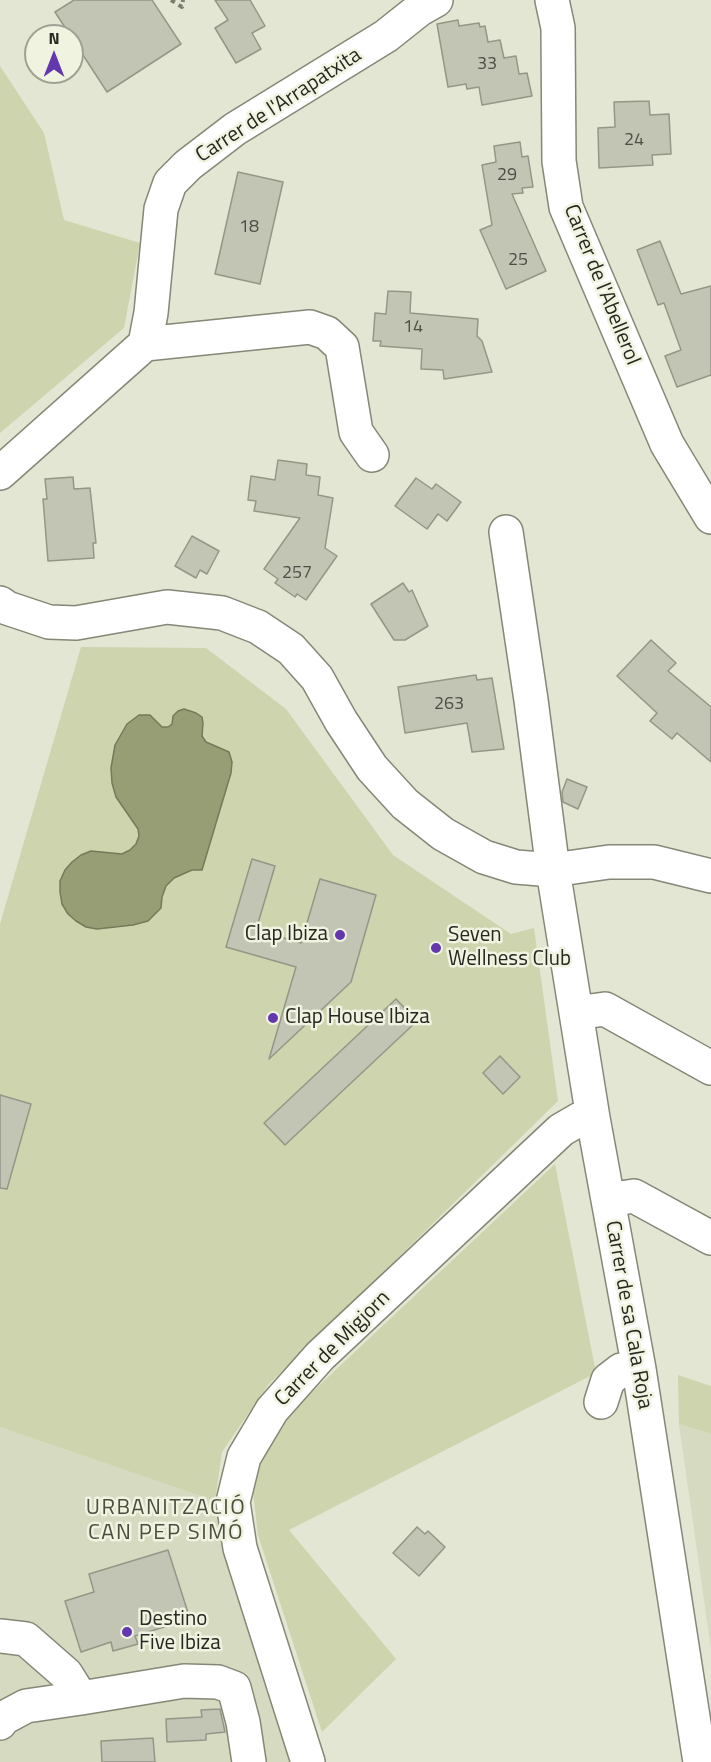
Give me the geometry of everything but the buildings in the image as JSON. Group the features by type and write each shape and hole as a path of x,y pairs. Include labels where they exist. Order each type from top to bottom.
{"street":[{"name":"Carrer de l'Arrapatxita","path":"145,344 151,313 161,209 171,183 188,165 235,129 386,36 420,9 436,0"},
{"name":"Carrer de l'Abellerol","path":"552,0 558,28 559,161 566,207 668,444 711,517"},
{"path":"0,473 145,344 310,327 327,333 342,347 356,432 372,455"},
{"name":"Carrer de sa Cala Roja","path":"506,532 553,870 593,1118 639,1370 700,1762"},
{"path":"0,603 7,608 50,622 76,623 167,607 222,613 258,627 291,649 317,678 341,721 372,768 405,804 443,834 484,857 516,867 553,870 609,862 654,862 711,876"},
{"path":"576,1013 605,1010 711,1068"},
{"name":"Carrer de Migjorn","path":"308,1762 240,1548 233,1502 244,1456 272,1410 320,1356 561,1130 580,1119 593,1118"},
{"path":"608,1200 634,1196 711,1238"},
{"path":"601,1402 608,1380 621,1370 639,1370"},
{"path":"0,1636 26,1639 66,1674 81,1698"},
{"path":"0,1723 2,1719 26,1706 184,1681 218,1682 234,1688 243,1722 249,1762"}],"path":[{"path":"171,0 182,7 183,0"}],"shaded area":[{"path":"0,66 44,133 64,220 140,243 124,328 0,433"},
{"name":"Clap House Ibiza","path":"81,647 206,648 286,709 393,855 511,934 534,928 558,1101 268,1385 222,1452 215,1501 0,1427 0,924"},
{"path":"184,709 202,717 202,736 206,742 229,752 232,762 231,773 202,870 192,870 174,878 166,886 161,908 148,921 97,929 86,927 68,914 62,904 60,881 65,870 81,855 91,851 122,854 136,844 139,836 138,829 116,797 112,783 111,768 115,745 127,724 139,715 150,715 162,727 168,727 172,724 173,716"},
{"path":"555,1164 596,1373 289,1530 396,1659 322,1732 258,1535 252,1483 277,1425"},
{"path":"678,1375 711,1386 711,1434 679,1424"},
{"path":"679,1424 711,1434 711,1649"},
{"name":"Destino Five Ibiza","path":"0,1427 215,1501 293,1762 0,1762"}],"place":[{"name":"Clap Ibiza","path":"340,935"},
{"name":"Seven Wellness Club","path":"436,948"},
{"name":"Clap House Ibiza","path":"273,1018"},
{"name":"Destino Five Ibiza","path":"127,1632"}],"district":[{"name":"URBANITZACIÓ CAN PEP SIMÓ","path":"166,1522"}]}
